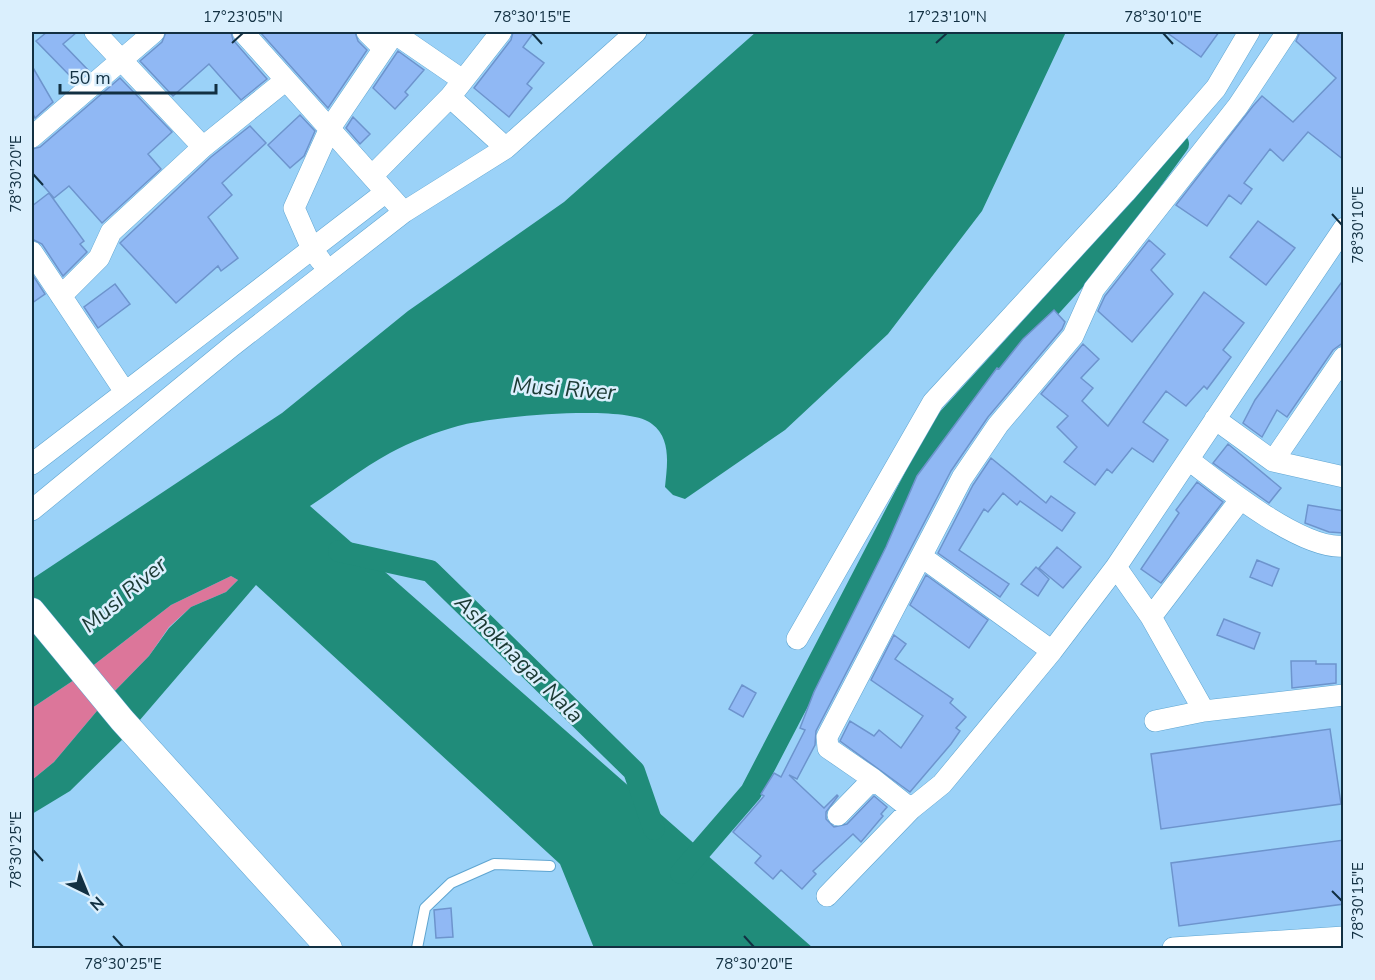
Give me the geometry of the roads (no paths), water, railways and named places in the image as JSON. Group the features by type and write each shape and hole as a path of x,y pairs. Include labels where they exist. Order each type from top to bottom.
{"street":[{"path":"95,32 203,147"},
{"path":"32,137 154,32"},
{"path":"243,32 404,212"},
{"path":"367,32 391,38 461,79"},
{"path":"35,453 125,392 312,249 379,184 501,32"},
{"path":"32,510 232,346 404,212 506,148 636,32"},
{"path":"797,639 933,402 1125,192 1216,88 1249,32"},
{"path":"911,809 828,748 827,737 864,662 922,557 962,478 982,445 1073,336 1094,289 1238,106 1287,32"},
{"path":"329,271 312,249 294,208 330,128 391,38"},
{"path":"61,296 99,258 111,232 203,147 286,80"},
{"path":"1216,88 1238,106"},
{"path":"450,97 506,148"},
{"path":"827,896 911,809 942,784 1052,651 1116,567 1344,228"},
{"path":"32,252 125,392"},
{"path":"1273,461 1344,357"},
{"path":"1215,419 1273,461 1344,477"},
{"path":"1189,460 1240,500 1296,534 1344,546"},
{"path":"1150,616 1240,500"},
{"path":"922,557 1052,651"},
{"path":"1116,567 1150,616 1204,711"},
{"path":"32,611 122,720 329,948"},
{"path":"1155,721 1204,711 1344,694"},
{"path":"838,815 873,779"},
{"path":"1173,948 1344,937"}],"lane":[{"path":"417,948 425,908 451,883 494,864 550,866"}],"water":[{"name":"Musi River","path":"756,32 1066,32 982,211 888,334 785,430 685,499 673,495 665,487 667,453 663,437 652,424 638,418 616,414 589,413 498,419 475,422 441,431 406,445 380,459 310,506 813,948 594,948 560,864 256,585 127,735 70,791 32,814 32,780 54,762 107,699 149,656 169,628 191,607 226,592 238,580 231,576 171,605 77,678 32,708 32,579 282,413 408,311 564,202"}],"waterway":[{"path":"681,873 751,792 941,427 1097,255 1178,144"},
{"name":"Ashoknagar Nala","path":"339,551 430,571 634,771 654,829"}]}
